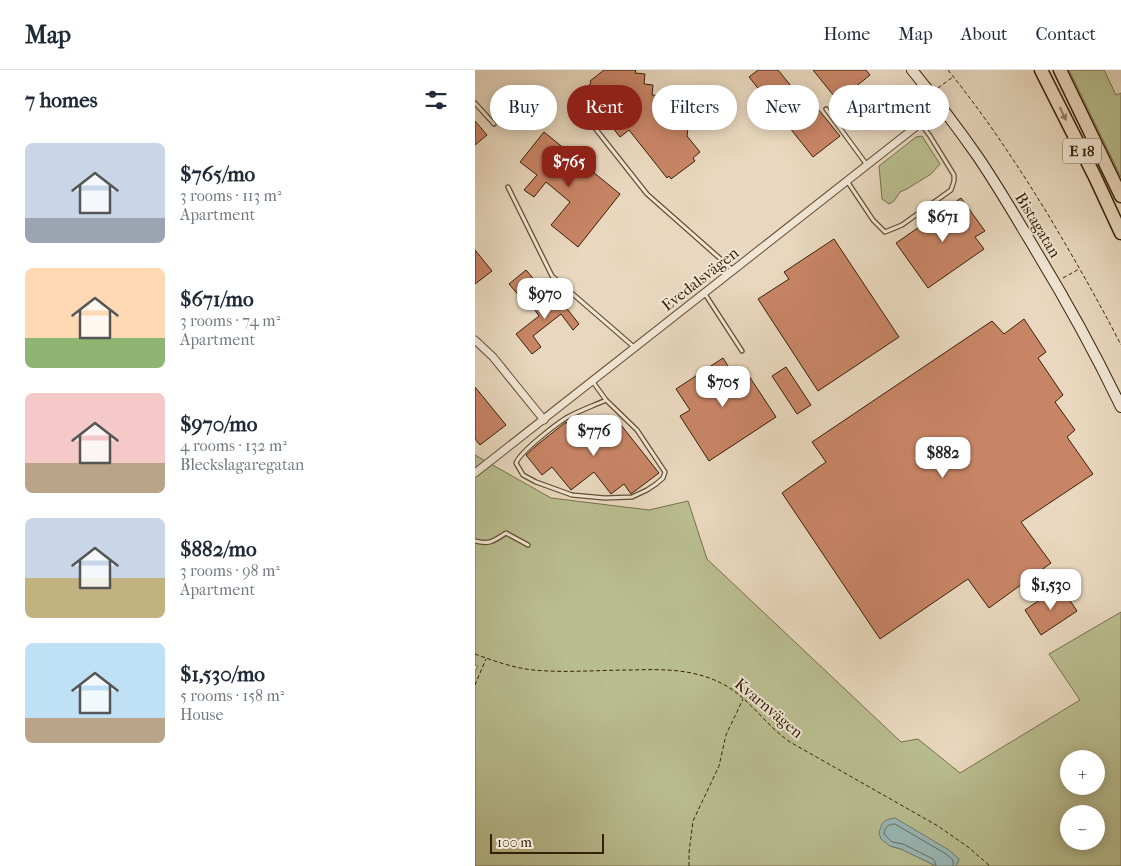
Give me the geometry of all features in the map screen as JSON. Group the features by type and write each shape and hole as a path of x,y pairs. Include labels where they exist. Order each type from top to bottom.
{"highway":[{"name":"E 18","path":"1041,70 1121,233"},
{"name":"E 18","path":"1060,70 1121,196"}],"street":[{"name":"Bistagatan","path":"912,70 924,85"},
{"name":"Bistagatan","path":"949,118 993,181 1055,282 1093,350 1121,407"},
{"name":"Evedalsvägen","path":"475,473 911,130"},
{"path":"475,340 493,357 544,420"}],"lane":[{"path":"475,103 490,120"},
{"path":"826,109 867,165"},
{"path":"596,130 647,194 734,270"},
{"path":"847,180 873,220 885,232 902,224 951,190 954,181 953,175 925,130"},
{"path":"507,187 552,276 635,347"},
{"path":"704,293 742,351"},
{"path":"593,381 606,400 637,430 665,472 663,478 647,490 633,497 605,498 572,495 536,482 523,475 517,463 518,458 526,450 565,418 606,400"},
{"path":"475,541 483,543 493,542 506,533 528,545"}],"path":[{"path":"948,70 994,131 1022,173 1080,268 1121,345"},
{"path":"942,85 953,76"},
{"path":"1055,282 1080,268"},
{"name":"Kvarnvägen","path":"475,654 517,667 534,670 666,670 699,674 721,683 743,698 781,736 939,826 990,866"},
{"path":"475,685 487,658"},
{"path":"689,866 693,821 719,766 726,735 743,698"}],"green space":[{"path":"1069,70 1104,70 1116,95 1121,93 1121,177"},
{"path":"922,136 940,164 931,174 900,192 894,201 889,204 882,199 879,166 916,137"},
{"path":"475,455 551,498 649,510 688,501 707,559 901,742 918,739 960,773 1080,700 1049,654 1121,612 1121,866 956,866 959,859 890,846 901,849 936,866 475,866 475,671 478,666 475,665"}],"water":[{"path":"895,818 949,850 959,859 956,866 936,866 901,849 890,846 881,839 879,833 882,824"}],"building":[{"path":"604,70 636,70 635,73 645,74 644,84 653,85 652,130 688,130 687,136 700,152 693,158 695,161 671,179 669,176 667,178 629,130 642,130 642,85 589,85 590,81"},
{"path":"758,70 778,70 790,85 755,85 749,77"},
{"path":"813,70 866,70 870,75 858,85 829,85 829,90"},
{"path":"819,110 829,122 829,130 835,130 840,136 813,157 791,130 819,130"},
{"path":"475,121 487,135 475,145"},
{"path":"614,130 629,130 620,137"},
{"path":"544,132 620,194 578,247 551,225 570,202 546,182 534,197 524,190 537,175 520,162"},
{"path":"961,198 985,231 975,237 984,249 928,288 896,243"},
{"path":"834,239 899,337 818,391 758,299 789,279 784,272"},
{"path":"475,250 492,271 475,284"},
{"path":"526,270 538,284 521,298 509,284"},
{"path":"553,291 579,324 573,330 561,314 533,336 541,347 532,354 516,334 539,316 533,307"},
{"path":"1024,319 1046,352 1038,358 1063,395 1055,402 1075,430 1067,437 1093,474 1021,522 1051,563 989,608 968,579 880,639 782,493 826,462 812,442 992,321 1004,334"},
{"path":"723,358 735,377 745,370 776,417 709,461 680,416 690,410 676,389"},
{"path":"786,367 811,405 797,414 772,376"},
{"path":"475,387 506,425 480,445 475,439"},
{"path":"587,417 601,433 617,420 659,473 631,494 624,484 611,494 594,472 571,490 552,467 542,475 526,455 566,422 572,430"},
{"path":"1060,586 1077,611 1041,635 1025,610"}]}
